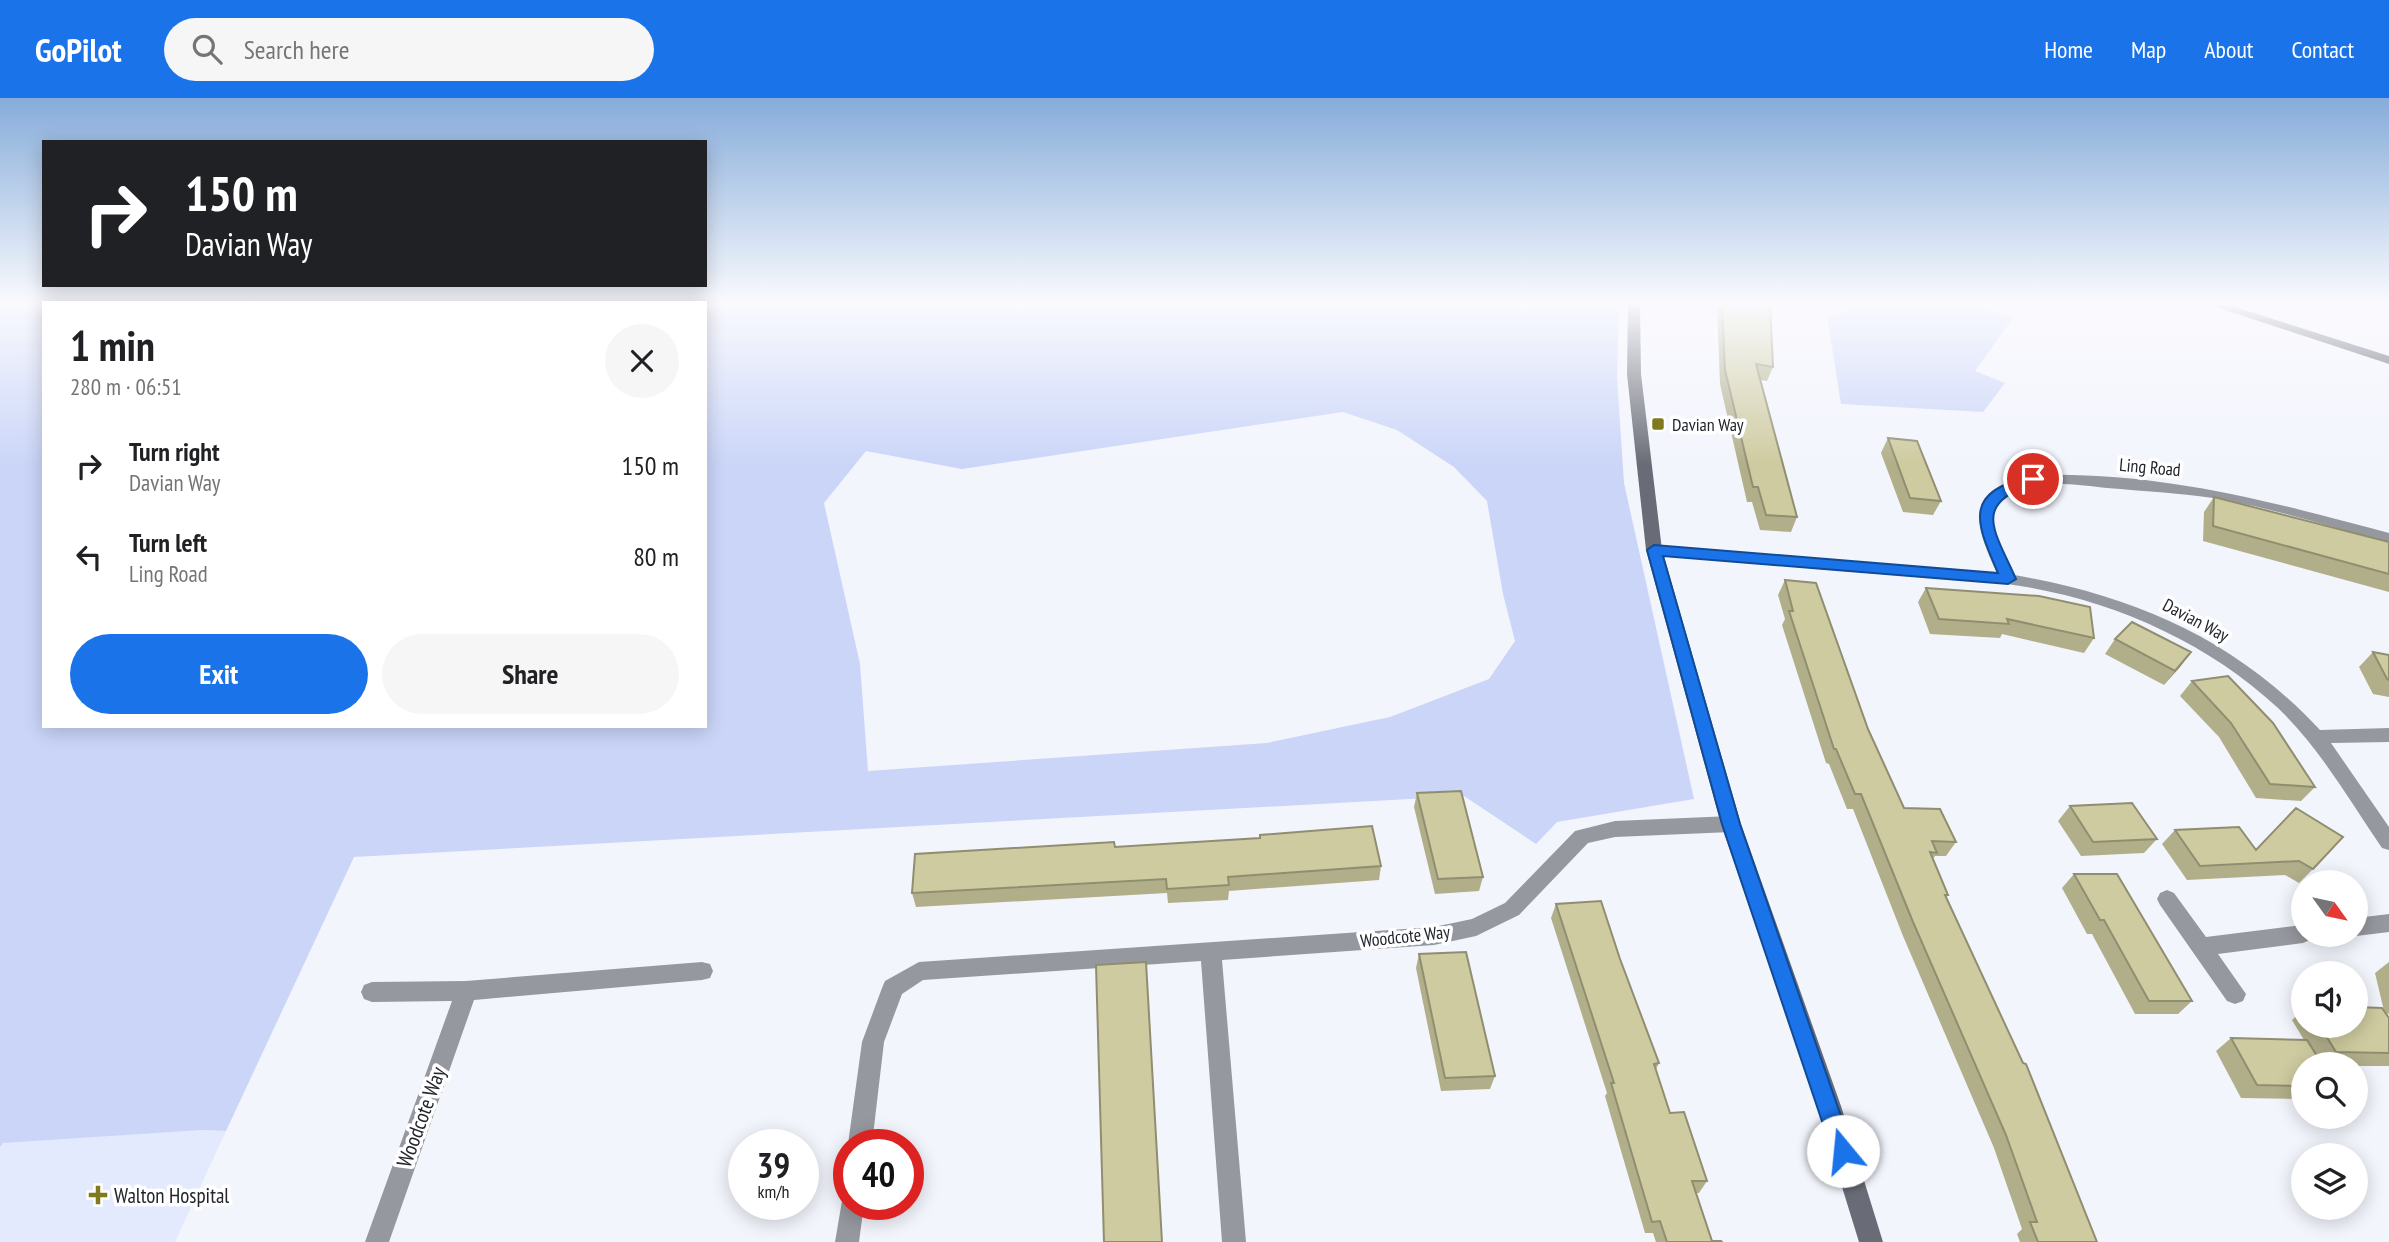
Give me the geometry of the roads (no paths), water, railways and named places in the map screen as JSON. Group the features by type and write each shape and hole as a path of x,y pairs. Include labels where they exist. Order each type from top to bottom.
{"street":[{"path":"1634,358 1654,550 1731,824 1829,1106 1871,1242"},
{"name":"Ling Road","path":"2008,579 1988,533 1986,512 1993,498 2033,479 2068,479 2189,490 2245,500 2389,538"},
{"name":"Davian Way","path":"1654,550 2008,579 2060,588 2113,603 2202,645 2246,672 2284,703 2315,737 2389,842"},
{"path":"2315,737 2389,735"},
{"name":"Woodcote Way","path":"862,1129 873,1042 893,988 919,971 1434,936 1476,927 1512,909 1582,836 1615,829 1731,824"},
{"path":"2167,899 2235,995"},
{"path":"2368,926 2389,923"},
{"path":"2201,947 2291,936"},
{"path":"1211,951 1234,1242"},
{"path":"372,992 466,991 702,971"},
{"name":"Woodcote Way","path":"377,1242 466,991"},
{"path":"847,1242 850,1220"}],"place":[{"name":"Davian Way","path":"1658,424"},
{"name":"Walton Hospital","path":"98,1195"}]}
